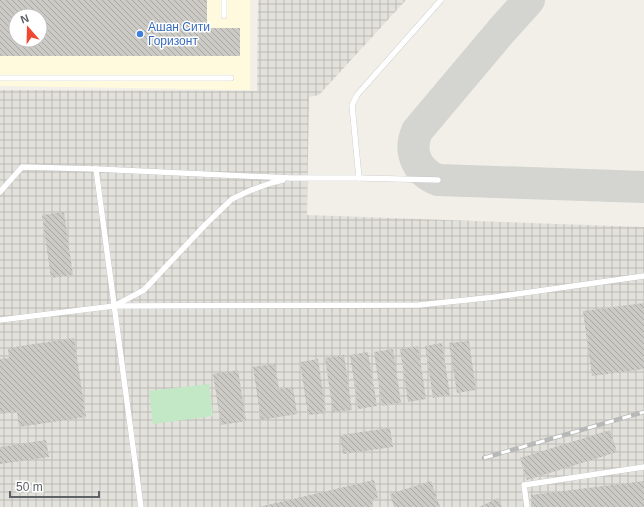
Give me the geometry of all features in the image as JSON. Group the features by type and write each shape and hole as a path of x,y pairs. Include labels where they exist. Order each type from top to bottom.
{"lane":[{"path":"224,0 224,16"},
{"path":"359,178 352,105 357,95 441,0"},
{"path":"0,78 231,78"},
{"path":"0,192 22,168 96,169 290,178 438,180"},
{"path":"96,169 141,507"},
{"path":"114,306 144,290 206,224 232,199 271,182 290,178"},
{"path":"0,320 114,306 419,305 495,297 644,276"},
{"path":"527,507 524,485 644,467"}],"shaded area":[{"path":"0,0 250,0 250,90 0,86"},
{"path":"258,0 406,0 319,95 309,97 307,215 644,227 644,507 0,507 0,90 257,91"}],"green space":[{"path":"209,384 213,416 153,424 149,391"}],"building":[{"name":"Ашан Сити Горизонт","path":"0,0 207,0 207,28 240,28 240,56 0,56"},
{"path":"64,212 73,275 51,278 42,215"},
{"path":"644,303 644,369 592,376 583,311"},
{"path":"74,338 86,417 19,427 17,412 0,414 0,359 9,358 8,348"},
{"path":"469,341 476,390 457,393 449,343"},
{"path":"442,343 450,395 433,398 425,346"},
{"path":"418,346 426,399 408,402 400,349"},
{"path":"393,349 401,403 382,406 374,352"},
{"path":"368,352 377,406 358,409 350,355"},
{"path":"344,355 352,410 333,412 325,358"},
{"path":"318,359 326,413 308,415 300,362"},
{"path":"275,364 279,389 293,387 297,414 261,420 253,367"},
{"path":"238,370 246,421 221,425 213,374"},
{"path":"390,428 393,447 343,454 340,435"},
{"path":"610,430 617,452 527,480 520,458"},
{"path":"46,440 49,457 0,464 0,447"},
{"path":"374,480 378,498 371,500 373,507 259,507"},
{"path":"431,481 440,507 394,507 390,494"},
{"path":"644,481 644,507 532,507 531,495"},
{"path":"498,498 502,507 479,507"}],"taxiway":[{"path":"529,0 417,131 414,139 414,154 420,167 438,180 644,187"}],"railway":[{"path":"484,458 644,412"}],"place":[{"name":"Ашан Сити Горизонт","path":"140,34"}]}
